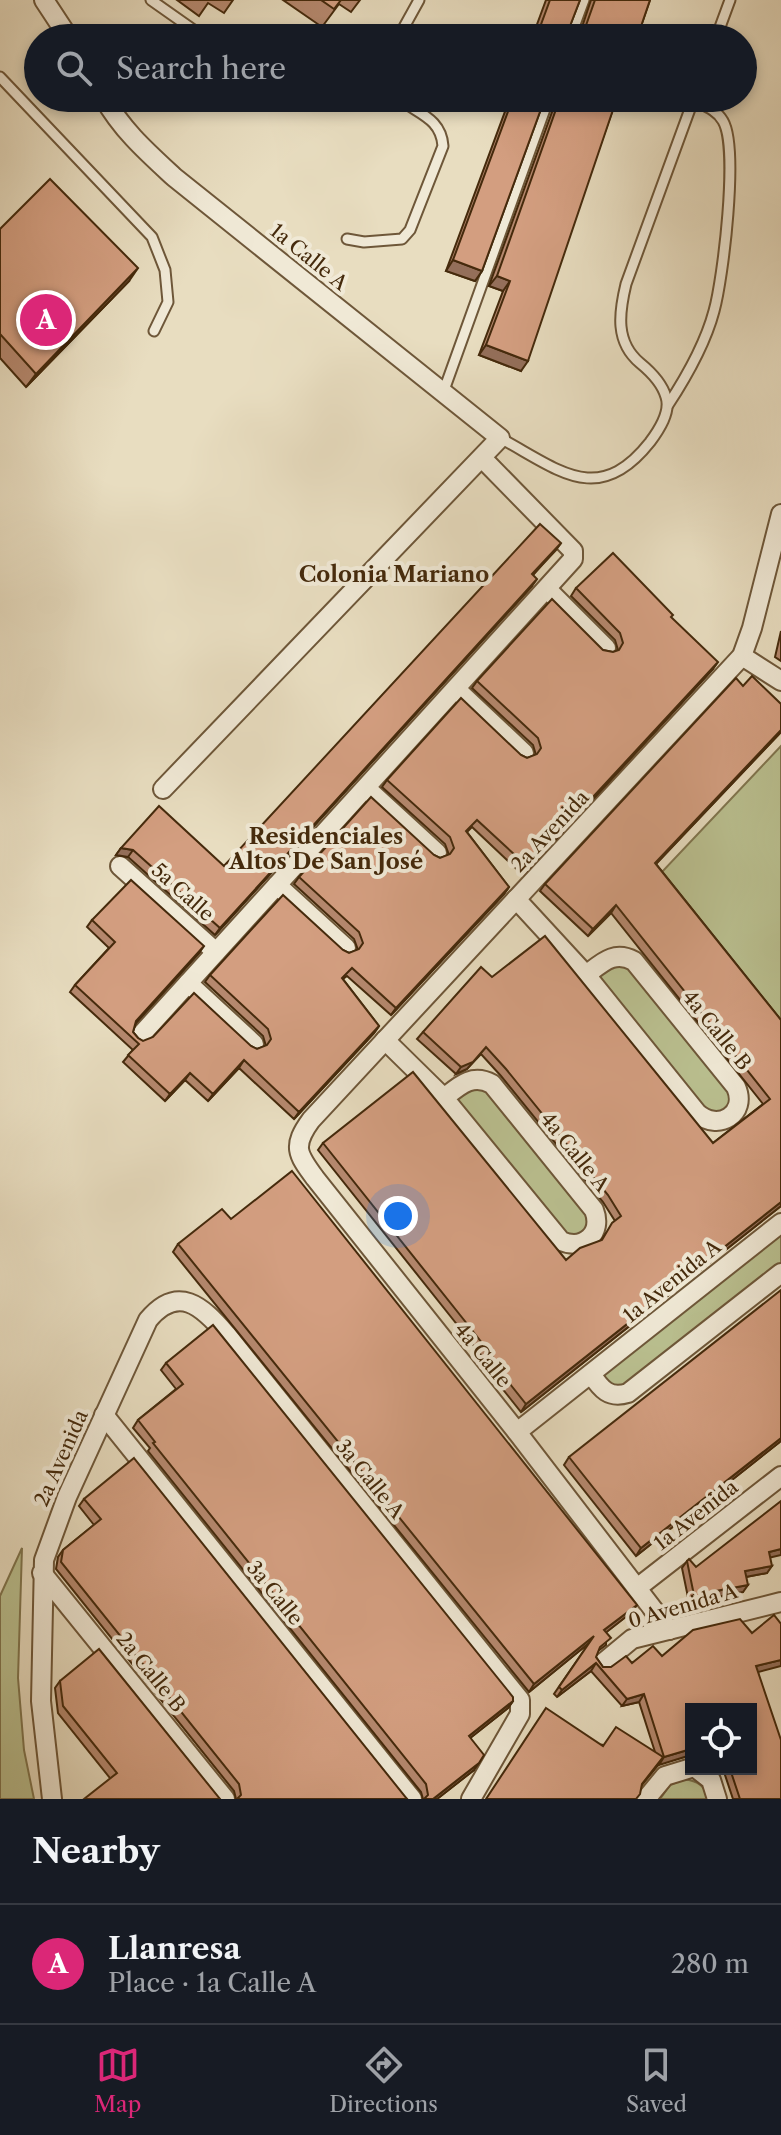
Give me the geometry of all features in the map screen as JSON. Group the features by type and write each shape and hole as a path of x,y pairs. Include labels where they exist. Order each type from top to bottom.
{"street":[{"path":"44,0 60,24"},
{"name":"1a Calle A","path":"112,112 138,145 174,177 500,438"},
{"path":"163,789 500,438"},
{"path":"140,1036 573,559 573,551 482,458"},
{"name":"2a Avenida","path":"298,1148 301,1134 311,1120 742,656 781,514"},
{"path":"547,589 606,648"},
{"path":"742,656 781,681"},
{"path":"456,689 524,753"},
{"path":"366,788 437,853"},
{"name":"5a Calle","path":"120,866 216,952"},
{"path":"277,885 346,948"},
{"name":"4a Calle B","path":"516,899 586,975 703,1118 719,1122 733,1115 739,1101 736,1087 634,961 628,957 613,956 586,975"},
{"path":"188,983 254,1044"},
{"name":"4a Calle A","path":"385,1040 444,1098 561,1241 577,1245 591,1238 597,1224 594,1210 492,1084 486,1080 471,1079 444,1098"},
{"name":"4a Calle","path":"298,1148 303,1163 517,1432 669,1630"},
{"name":"1a Avenida A","path":"517,1432 781,1223"},
{"path":"591,1374 607,1393 628,1393 781,1273"},
{"name":"2a Avenida","path":"52,1799 41,1701 42,1573 51,1535 148,1320 157,1309 175,1301"},
{"name":"3a Calle A","path":"175,1301 203,1310 226,1334 520,1700 520,1714 471,1799"},
{"name":"3a Calle","path":"104,1415 412,1799"},
{"name":"1a Avenida","path":"637,1588 781,1476"},
{"name":"2a Calle B","path":"42,1573 225,1799"},
{"name":"0 Avenida A","path":"603,1663 632,1639 781,1602"},
{"path":"646,1799 662,1778 685,1770"},
{"path":"704,1775 711,1780 717,1799"}],"lane":[{"path":"151,0 185,24"},
{"path":"406,24 419,0"},
{"path":"575,24 584,0"},
{"path":"721,24 730,0"},
{"path":"0,77 24,102"},
{"path":"33,112 152,237 165,270 168,302 154,331"},
{"path":"347,239 364,242 402,239 410,230 443,146 442,133 435,123 419,112"},
{"path":"443,393 544,112"},
{"path":"668,405 660,383 628,352 620,324 621,307 626,284 689,112"},
{"path":"500,438 573,477 584,479 600,478 636,459 654,436 694,361 714,312 720,288 730,172 725,123 716,112"}],"green space":[{"path":"781,746 781,1022 660,874"},
{"path":"620,956 739,1101 711,1121 586,975"},
{"path":"478,1079 597,1216 577,1245 444,1098"},
{"path":"781,1223 781,1273 628,1393 591,1374"},
{"path":"22,1548 18,1678 24,1750 34,1799 0,1799 0,1596"},
{"path":"684,1779 700,1785 710,1799 660,1799 670,1785"}],"building":[{"path":"321,0 341,0 334,9"},
{"path":"550,0 580,0 571,24 541,24"},
{"path":"595,0 650,0 642,24 586,24"},
{"path":"508,112 540,112 482,271 453,260"},
{"path":"555,112 612,112 528,361 486,345 510,281 497,276"},
{"path":"50,179 138,268 36,374 0,334 0,229"},
{"path":"540,524 561,543 532,574 537,579 220,928 133,850 121,848 159,806 224,866"},
{"path":"613,553 673,615 671,617 718,662 528,867 477,820 466,831 509,887 396,1008 352,968 342,978 379,1026 299,1112 244,1060 213,1094 190,1073 170,1094 128,1055 139,1044 75,985 115,942 92,920 131,880 204,946 136,1021 133,1032 138,1038 143,1041 153,1037 194,993 251,1046 257,1049 267,1045 271,1039 268,1029 210,975 283,895 343,950 349,953 359,949 363,943 359,932 299,877 371,797 434,855 440,858 450,854 454,848 450,837 387,780 461,698 521,755 527,758 537,754 541,748 538,738 477,681 552,599 603,650 619,650 623,643 620,633 576,588"},
{"path":"752,676 781,704 781,730 655,863 781,1020 781,1202 526,1404 490,1359 493,1357 323,1143 413,1072 566,1260 580,1248 602,1240 612,1223 621,1216 608,1195 506,1069 486,1047 473,1062 461,1067 423,1032 481,967 492,977 545,936 713,1143 770,1099 616,905 593,929 545,884 736,678 743,686"},
{"path":"292,1171 637,1605 604,1630 611,1638 600,1647 596,1657 603,1667 611,1667 626,1656 632,1663 653,1646 662,1656 693,1630 740,1619 752,1633 774,1615 781,1624 781,1660 756,1666 781,1740 781,1799 740,1799 732,1775 757,1775 757,1703 685,1703 685,1751 664,1757 644,1694 627,1699 596,1663 562,1690 559,1687 594,1636 534,1684 178,1244 222,1209 231,1219"},
{"path":"781,1290 781,1438 641,1548 569,1457"},
{"path":"213,1325 513,1697 513,1701 469,1736 484,1755 479,1763 433,1799 424,1799 428,1795 426,1784 153,1443 138,1420 183,1384 166,1363"},
{"path":"134,1458 407,1799 237,1799 241,1795 239,1784 61,1562 63,1550 101,1519 84,1499"},
{"path":"781,1501 781,1549 769,1552 772,1566 745,1571 748,1585 716,1591 722,1598 696,1605 687,1561 689,1559 696,1567"},
{"path":"99,1649 220,1799 84,1799 117,1773 63,1706 60,1681"},
{"path":"546,1708 603,1746 616,1727 663,1757 642,1784 636,1799 486,1799"}],"place":[{"name":"Llanresa","path":"46,320"}],"district":[{"name":"Colonia Mariano","path":"394,574"},
{"name":"Residenciales Altos De San José","path":"326,848"}]}
